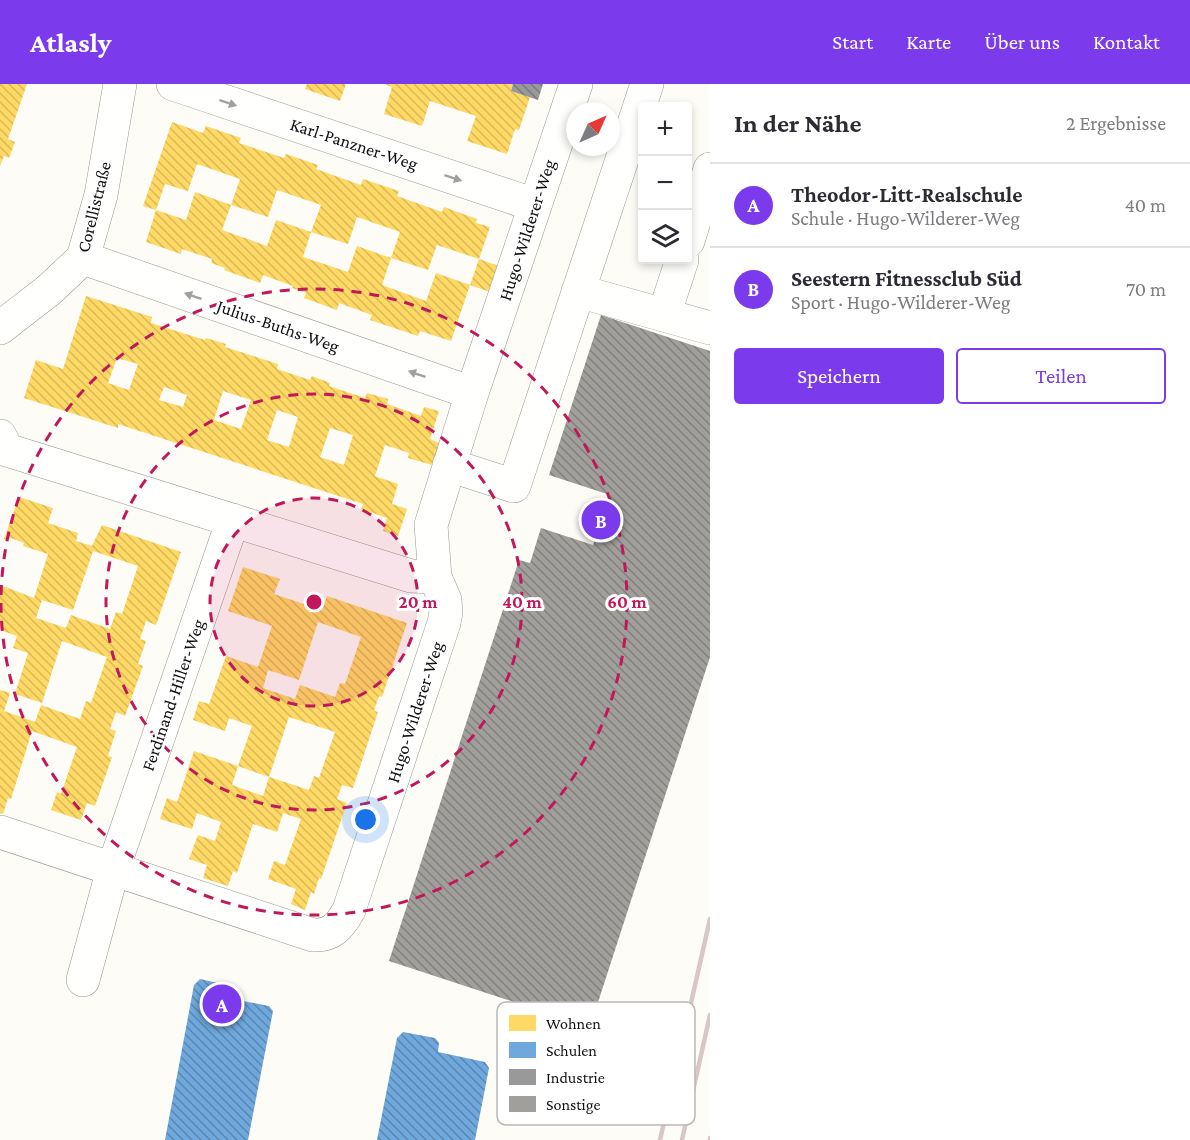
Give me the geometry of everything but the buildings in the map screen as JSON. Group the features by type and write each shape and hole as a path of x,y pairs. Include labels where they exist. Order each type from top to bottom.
{"street":[{"name":"Corellistraße","path":"0,328 49,290 83,258 101,195 120,84"},
{"name":"Karl-Panzner-Weg","path":"173,84 535,205"},
{"name":"Hugo-Wilderer-Weg","path":"0,832 313,935 326,935 341,924 348,910 444,623 445,600 435,577 432,525 472,393 576,84"},
{"path":"449,465 514,486 647,84"},
{"path":"692,225 710,169"},
{"name":"Julius-Buths-Weg","path":"83,258 472,393"},
{"path":"664,315 681,264"},
{"path":"578,291 710,328"},
{"path":"2,452 233,520 411,576 435,577"},
{"name":"Ferdinand-Hiller-Weg","path":"83,980 113,869 233,520"}],"railway":[{"path":"691,1002 710,919"},
{"path":"695,1082 710,1015"},
{"path":"660,1140 663,1125"},
{"path":"682,1140 685,1125"}],"place":[{"name":"Seestern Fitnessclub Süd","path":"601,520"},
{"name":"Theodor-Litt-Realschule","path":"222,1004"}]}
